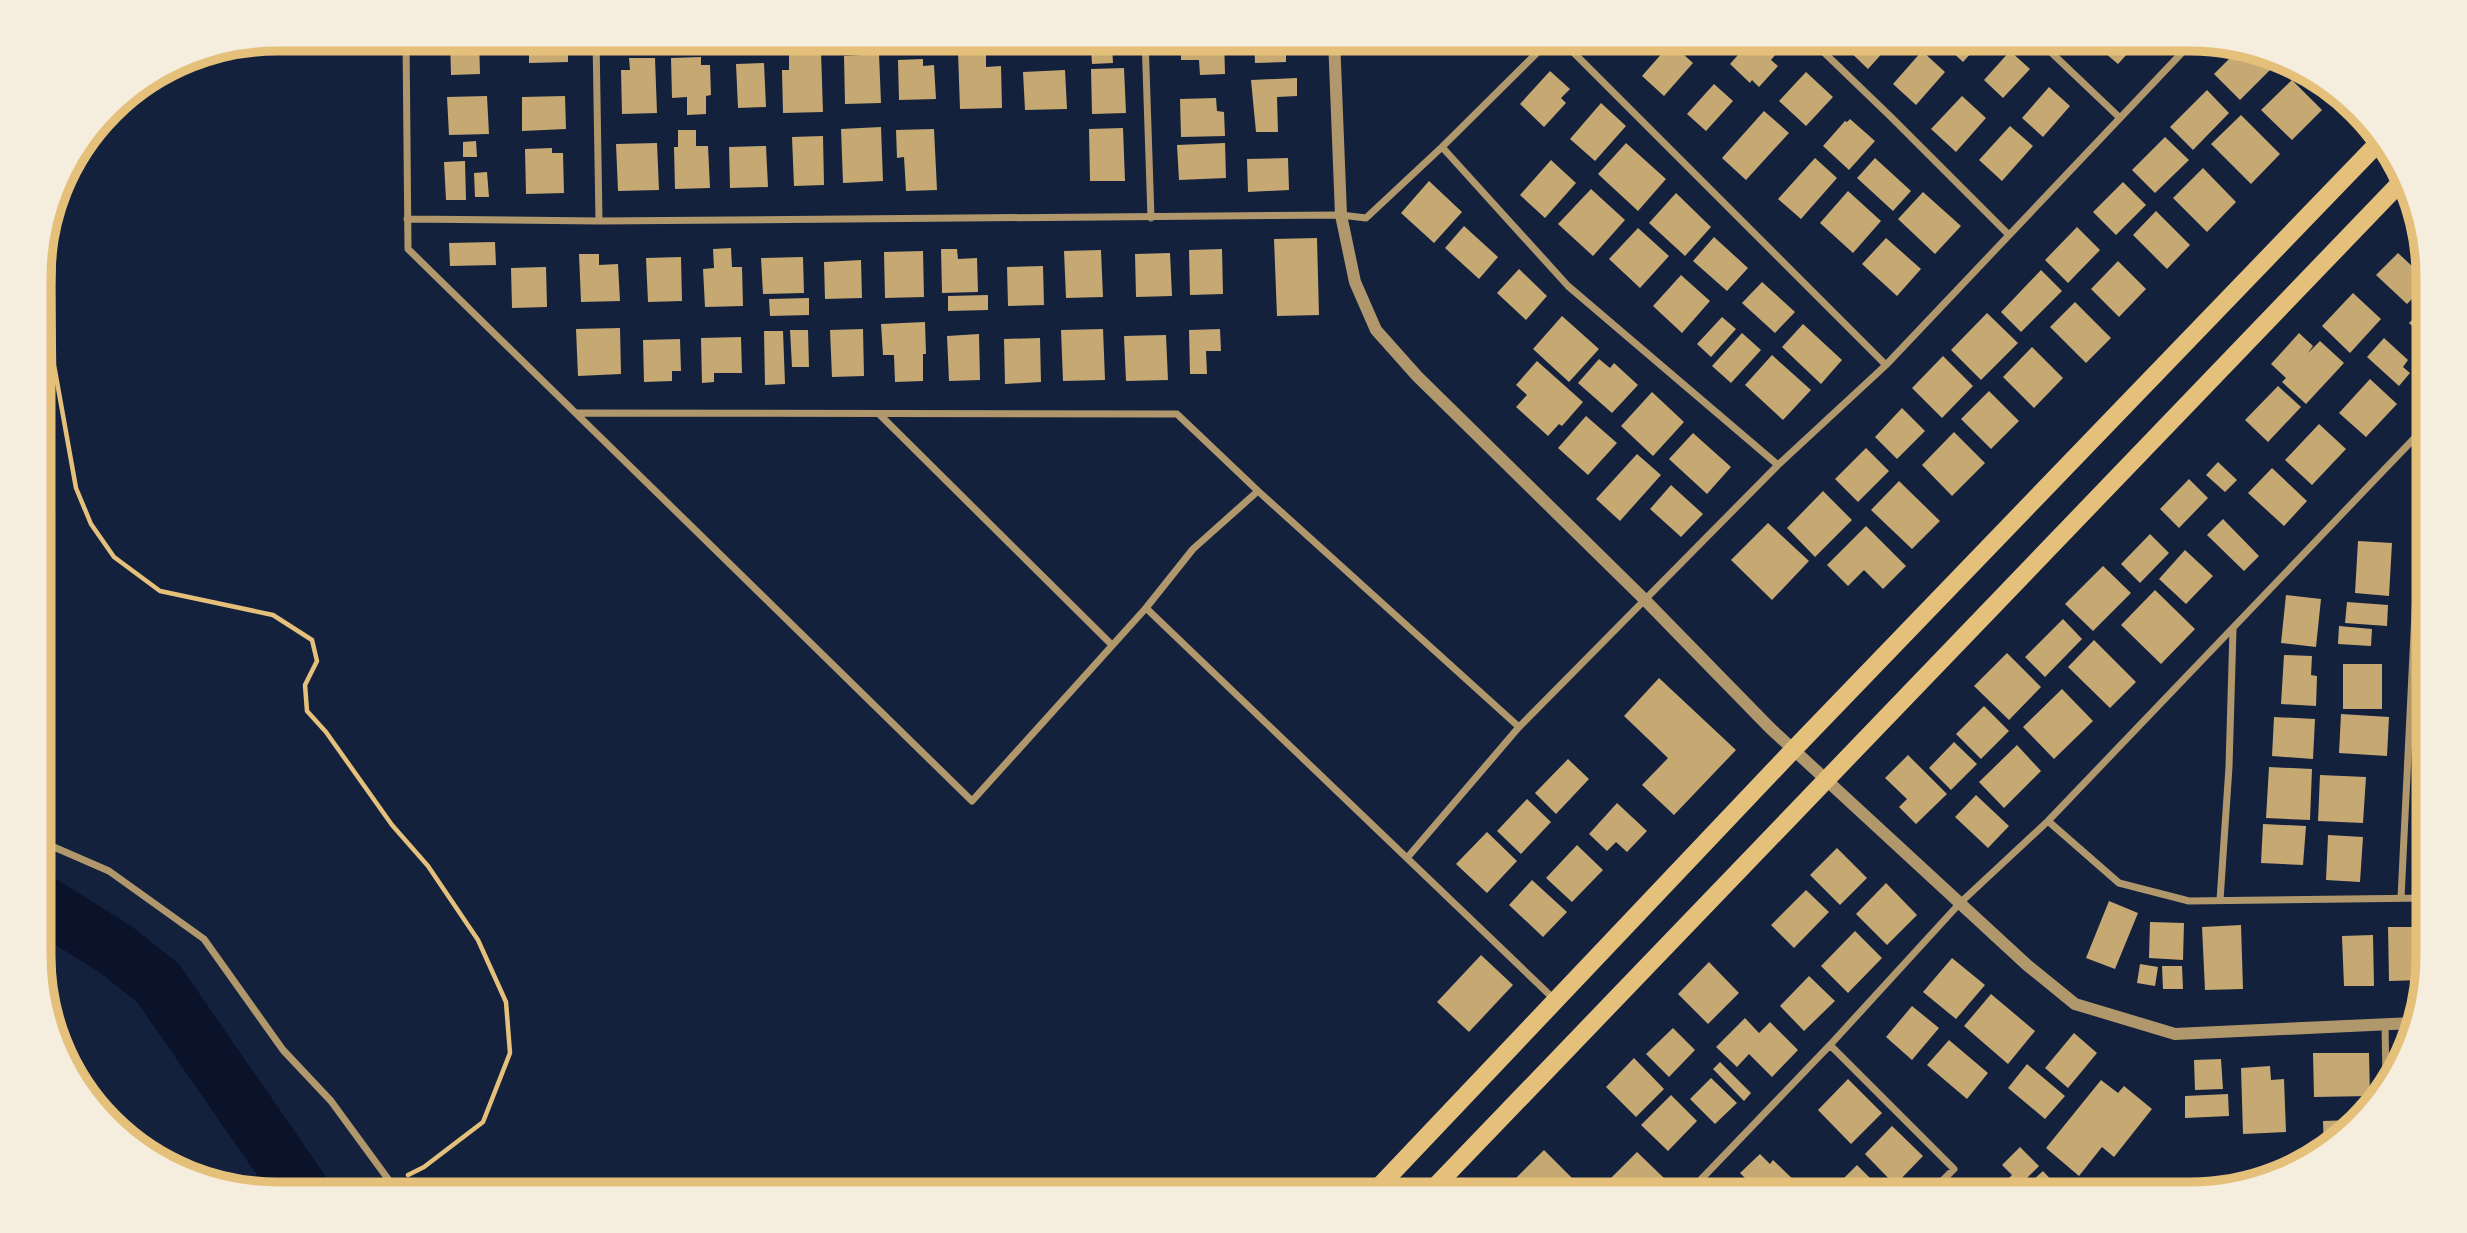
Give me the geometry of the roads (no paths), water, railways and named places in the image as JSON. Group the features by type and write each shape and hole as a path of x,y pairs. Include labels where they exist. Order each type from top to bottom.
{"main road":[{"path":"1383,1182 1793,750 2374,147"},
{"path":"1440,1182 2397,186"}],"street":[{"path":"406,51 408,249 971,801 1146,608 1193,549 1258,491"},
{"path":"596,51 599,221"},
{"path":"1145,51 1151,218"},
{"path":"1335,51 1341,215 1355,282 1376,330 1417,376 1793,750 2028,965 2075,1004 2175,1034 2406,1023"},
{"path":"407,219 599,221 1341,215 1366,218 1539,51"},
{"path":"1572,51 1886,365"},
{"path":"1822,51 2008,234"},
{"path":"2050,51 2120,118"},
{"path":"1407,858 1518,727 1777,465 1886,365 2184,51"},
{"path":"1442,147 1569,286 1777,465"},
{"path":"577,413 1177,414 1518,727"},
{"path":"879,414 1112,646"},
{"path":"1699,1182 1830,1045 1960,903 2048,821 2416,437"},
{"path":"1146,608 1555,1001"},
{"path":"2401,898 2416,615"},
{"path":"2220,900 2229,767 2233,628"},
{"path":"2048,821 2119,883 2189,901 2416,898"},
{"path":"51,846 109,871 204,939 283,1050 331,1101 390,1182"},
{"path":"2385,1023 2386,1069"},
{"path":"1830,1045 1954,1169 1941,1182"}],"waterway":[{"path":"51,909 115,949 158,983 296,1182"}]}
